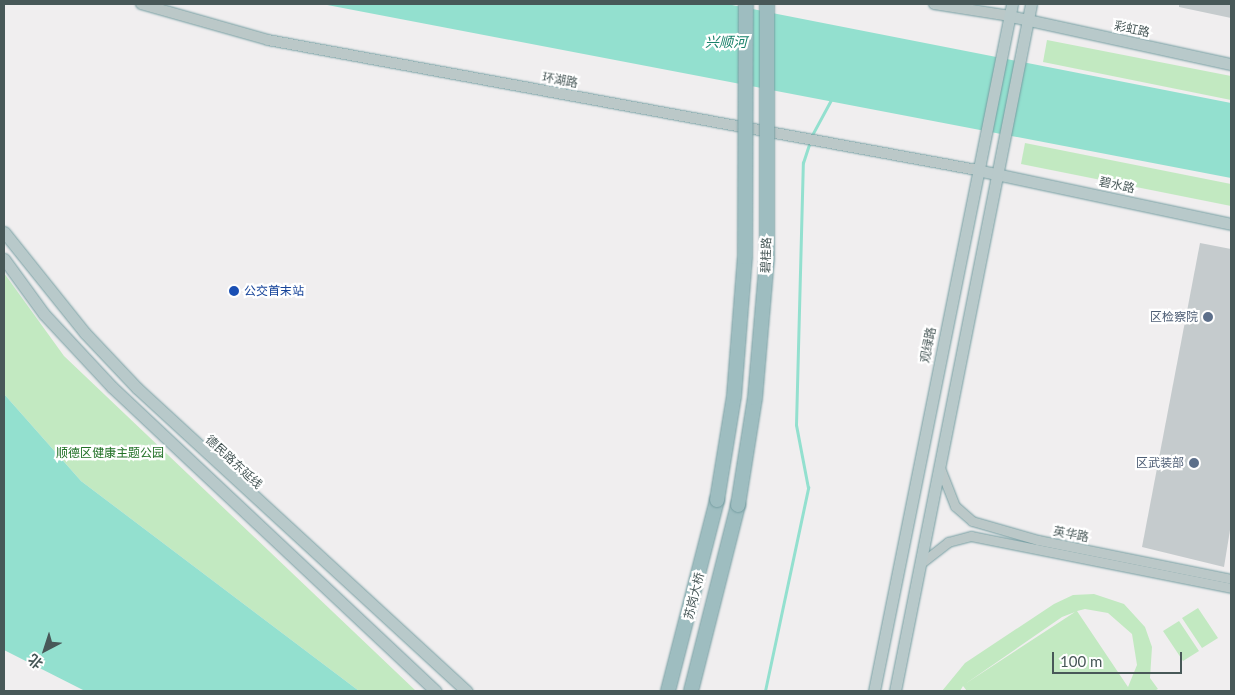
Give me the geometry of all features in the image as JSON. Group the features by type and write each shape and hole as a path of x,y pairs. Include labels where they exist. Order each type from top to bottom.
{"highway":[{"name":"碧桂路","path":"717,500 734,396 745,257 746,4"},
{"name":"碧桂路","path":"738,505 755,398 767,258 768,4"},
{"name":"苏岗大桥","path":"668,691 717,500"},
{"name":"苏岗大桥","path":"691,691 738,505"}],"main road":[{"name":"观绿路","path":"874,691 977,170 1012,4"},
{"path":"895,691 1031,4"},
{"name":"彩虹路","path":"1010,16 1231,64"},
{"name":"碧水路","path":"977,170 1231,224"},
{"name":"德民路东延线","path":"4,232 85,333 137,388 467,691"},
{"path":"4,259 44,314 112,387 436,691"}],"street":[{"name":"环湖路","path":"141,4 268,40 977,170"},
{"path":"934,4 1010,16"},
{"name":"英华路","path":"939,465 948,495 972,521 1038,540 1231,579"},
{"name":"英华路","path":"920,564 948,542 971,536 1231,588"}],"green space":[{"path":"1047,40 1231,76 1231,100 1043,62"},
{"path":"1025,143 1231,184 1231,206 1021,164"},
{"name":"顺德区健康主题公园","path":"4,273 64,356 416,691 359,691 81,481 4,394"},
{"path":"1094,594 1124,604 1145,627 1152,647 1150,678 1158,689 1154,691 967,691 963,686 960,691 942,691 965,663 1054,604 1073,595","holes":["1085,609 1108,613 1132,634 1137,665 1128,687 1077,611","1075,612 965,684 1062,617"]},
{"path":"1198,608 1218,638 1202,648 1182,618"},
{"path":"1179,621 1199,651 1183,661 1163,631"}],"water":[{"name":"兴顺河","path":"322,4 727,4 1231,103 1231,178"},
{"path":"4,394 81,481 359,691 85,691 4,650"}],"building":[{"path":"1179,4 1231,4 1231,18 1179,7"},
{"name":"区武装部","path":"1200,243 1231,249 1231,524 1224,567 1142,547"}],"waterway":[{"path":"811,137 831,100"},
{"path":"765,691 808,488 796,425 803,163 810,142"}],"place":[{"name":"公交首末站","path":"234,291"},
{"name":"区检察院","path":"1208,317"},
{"name":"区武装部","path":"1194,463"}]}
